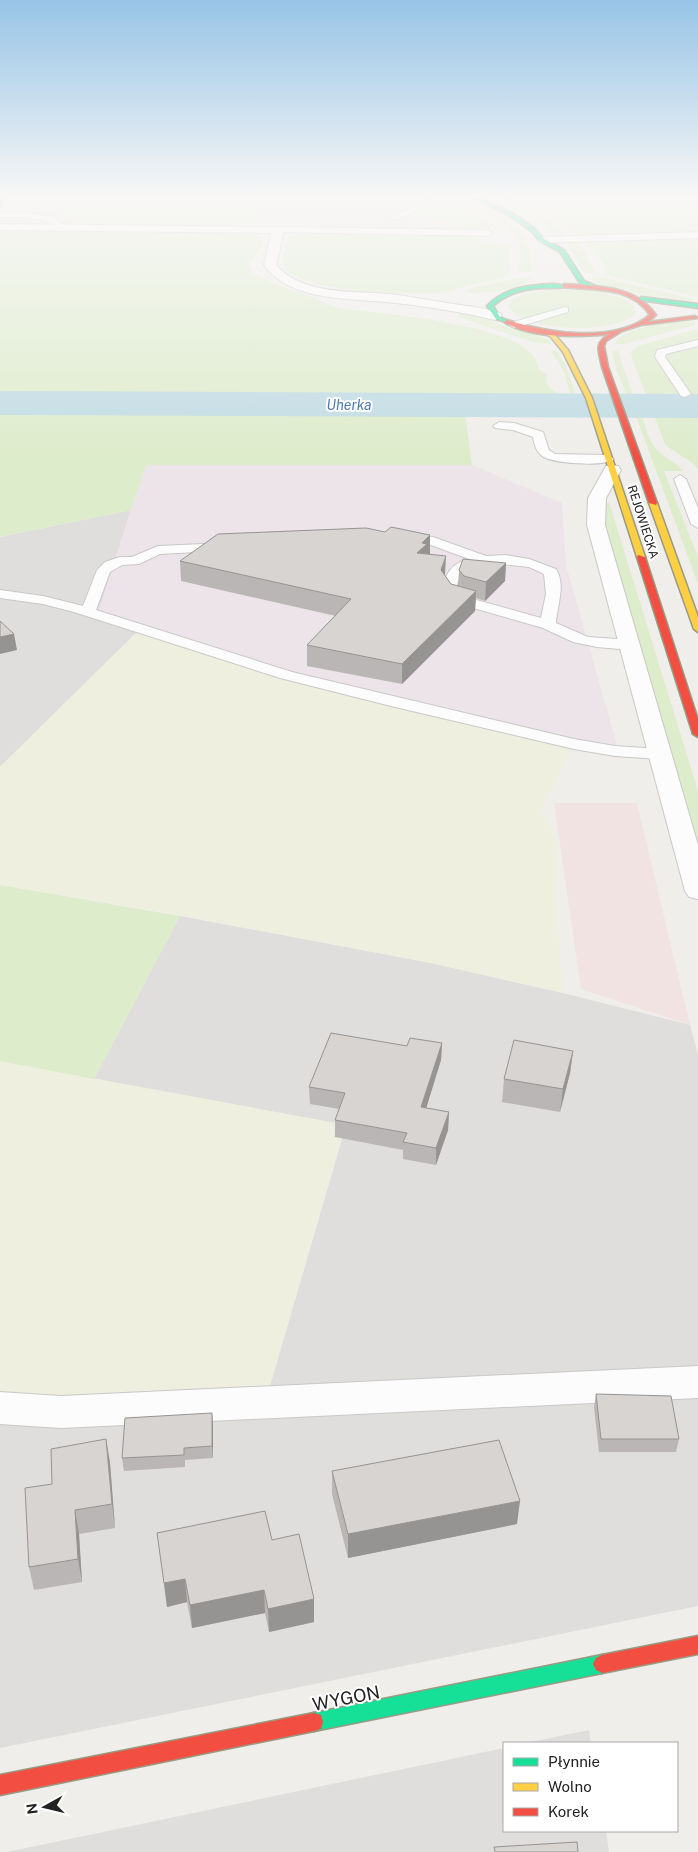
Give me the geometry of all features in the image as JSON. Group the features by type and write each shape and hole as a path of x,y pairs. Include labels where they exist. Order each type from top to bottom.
{"main road":[{"path":"533,288 536,284"},
{"path":"588,284 596,288"},
{"path":"698,306 641,299 621,292 596,288 564,286 533,288 508,293 499,297 490,306 495,316 514,325 544,331 575,334 619,331 642,324 698,318"},
{"path":"641,299 653,310 653,315 642,324"},
{"name":"REJOWIECKA","path":"544,331 552,335 564,346 589,398 698,734"},
{"name":"REJOWIECKA","path":"619,331 603,340 601,346 605,367 697,625"},
{"name":"WYGON","path":"0,1785 698,1645"}],"street":[{"path":"300,284 314,289 392,298 481,312 495,316"},
{"path":"480,295 508,293"},
{"path":"392,298 465,296"},
{"path":"610,464 597,498 596,525 631,645 698,891"},
{"path":"0,1408 61,1412 698,1382"}],"lane":[{"path":"514,325 565,310"},
{"path":"685,394 660,357 661,352 698,344"},
{"path":"499,426 533,432 539,436 542,449 546,454 555,457 610,464"},
{"path":"680,479 698,524"},
{"path":"386,540 433,541 482,559 530,563 551,572 554,598 548,613 548,625"},
{"path":"88,612 104,570 110,565 120,561 134,561 158,550 237,546"},
{"path":"482,559 468,563 456,570 449,579 449,590 457,599 548,625 569,638 584,642 631,645"},
{"path":"0,594 43,600 88,612 286,675 388,701 574,744 615,751 660,754"}],"shaded area":[{"path":"145,465 472,465 562,503 566,565 617,745 576,742 290,672 99,611"},
{"path":"131,510 99,611 138,631 0,767 0,537"},
{"path":"554,803 637,803 690,1025 581,989"},
{"path":"180,916 431,963 563,993 690,1025 698,1055 698,1371 269,1389 346,1125 94,1079"},
{"path":"698,1388 698,1606 0,1748 0,1414"},
{"path":"589,1730 591,1742 531,1742"},
{"path":"503,1748 503,1832 606,1832 609,1852 7,1852"}],"green space":[{"path":"0,284 278,284 332,306 452,323 485,331 512,341 531,353 538,369 547,374 546,382 551,389 558,393 524,408 465,412 472,465 146,465 131,510 0,537"},
{"path":"320,284 472,284 442,293 406,294 329,287"},
{"path":"488,284 521,284 490,292 466,292 472,288"},
{"path":"632,284 690,298 693,302 647,296 630,290 601,285"},
{"path":"645,284 698,284 698,297"},
{"path":"553,290 594,292 621,298 635,307 636,313 626,320 611,325 572,328 533,322 518,316 509,308 510,302 523,295"},
{"path":"459,312 485,318 508,328 531,333 549,340 551,344 535,343 462,318 458,316"},
{"path":"695,321 695,325 625,344 614,344 620,337 639,328"},
{"path":"698,329 698,469 665,444 631,352 638,346"},
{"path":"556,350 566,365 576,397 571,396 561,366 550,351"},
{"path":"612,351 619,351 634,397 627,396 615,366"},
{"path":"636,416 642,416 649,436 657,450 683,471 664,471 698,557 698,584"},
{"path":"609,502 698,791 698,850 604,529 604,505"},
{"path":"138,631 290,672 576,742 568,753 556,785 546,796 542,814 552,827 559,851 556,891 563,993 431,963 174,914 0,885 0,767"},
{"path":"0,885 180,916 94,1079 0,1061"},
{"path":"0,1061 346,1125 269,1389 146,1396 56,1396 0,1391"}],"building":[{"path":"391,527 430,535 422,543 427,544 417,553 446,556 441,570 451,584 476,591 402,664 307,645 351,599 180,561 218,534 366,528 385,532"},
{"path":"463,559 506,563 486,582 464,576 459,570"},
{"path":"0,621 14,634 0,637"},
{"path":"331,1033 407,1046 410,1038 442,1043 421,1107 449,1112 436,1148 403,1142 407,1133 335,1120 345,1093 309,1087"},
{"path":"514,1040 573,1051 563,1089 504,1079"},
{"path":"596,1394 671,1396 679,1439 601,1439"},
{"path":"212,1413 212,1446 184,1448 184,1455 122,1458 125,1418"},
{"path":"106,1439 112,1504 75,1510 78,1559 29,1567 25,1488 52,1484 51,1449"},
{"path":"499,1440 520,1501 348,1534 332,1471"},
{"path":"265,1511 272,1540 299,1534 314,1599 268,1609 264,1590 190,1605 185,1579 164,1583 157,1533"},
{"path":"577,1842 578,1852 495,1852 494,1847"}],"waterway":[{"name":"Uherka","path":"0,403 698,406"}],"traffic: fast":[{"path":"588,284 596,288"},
{"path":"507,322 498,318 490,306 497,299 514,290 524,288 564,286"},
{"path":"641,299 698,306"},
{"path":"314,1722 602,1664"}],"traffic: slow":[{"path":"544,331 553,336 566,351 589,398 641,557"},
{"path":"653,503 698,629"}],"traffic: jam":[{"path":"507,322 537,331 592,334 626,329 642,323 653,315 647,306 627,294 601,288 564,286"},
{"path":"642,324 695,318"},
{"path":"619,331 603,340 601,346 605,367 653,503"},
{"path":"641,557 698,734"},
{"path":"602,1664 698,1645"},
{"path":"0,1785 314,1722"}]}
